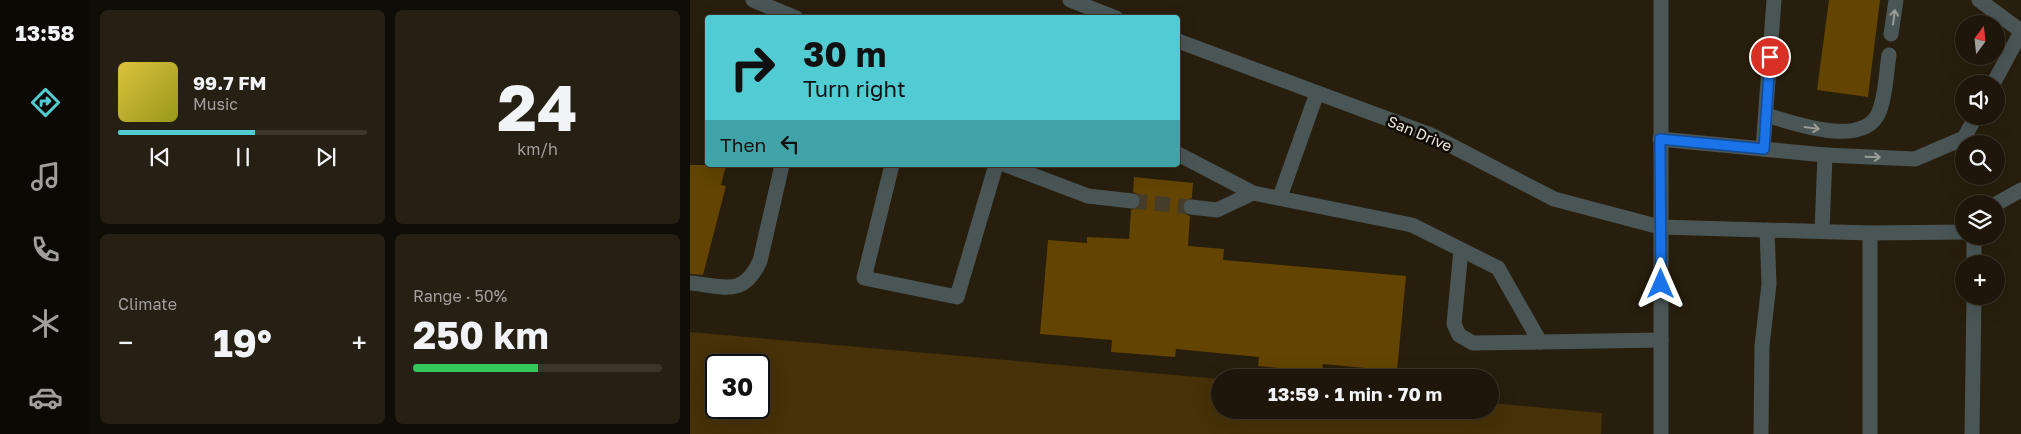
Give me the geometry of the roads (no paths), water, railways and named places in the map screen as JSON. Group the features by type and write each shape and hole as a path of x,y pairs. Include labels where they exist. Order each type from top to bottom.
{"street":[{"path":"753,0 789,15"},
{"path":"1070,0 1108,15"},
{"path":"1660,0 1661,434"},
{"path":"1764,149 1774,0"},
{"path":"1891,34 1896,0"},
{"path":"1979,0 2021,31 1998,75"},
{"name":"San Drive","path":"1180,41 1431,135 1554,199 1660,227 1870,233 1955,232"},
{"path":"1766,115 1807,128 1853,132 1869,126 1878,114 1883,97 1888,56"},
{"path":"1280,197 1317,93"},
{"path":"1660,139 1824,155 1915,159 1964,138 1971,125"},
{"path":"1180,155 1254,193 1412,225 1498,268 1540,342"},
{"path":"1822,231 1824,155"},
{"path":"690,283 736,287 747,282 760,260 782,167"},
{"path":"892,167 864,278 957,297 995,167"},
{"path":"1011,167 1088,196 1132,201"},
{"path":"2005,199 2021,190"},
{"path":"1191,207 1217,210 1254,193"},
{"path":"1761,434 1762,346 1769,284 1767,230"},
{"path":"1870,233 1870,434"},
{"path":"1461,250 1454,324 1459,335 1472,343 1661,340"},
{"path":"1972,434 1974,305"}],"tunnel":[{"path":"1132,201 1191,207"}]}
